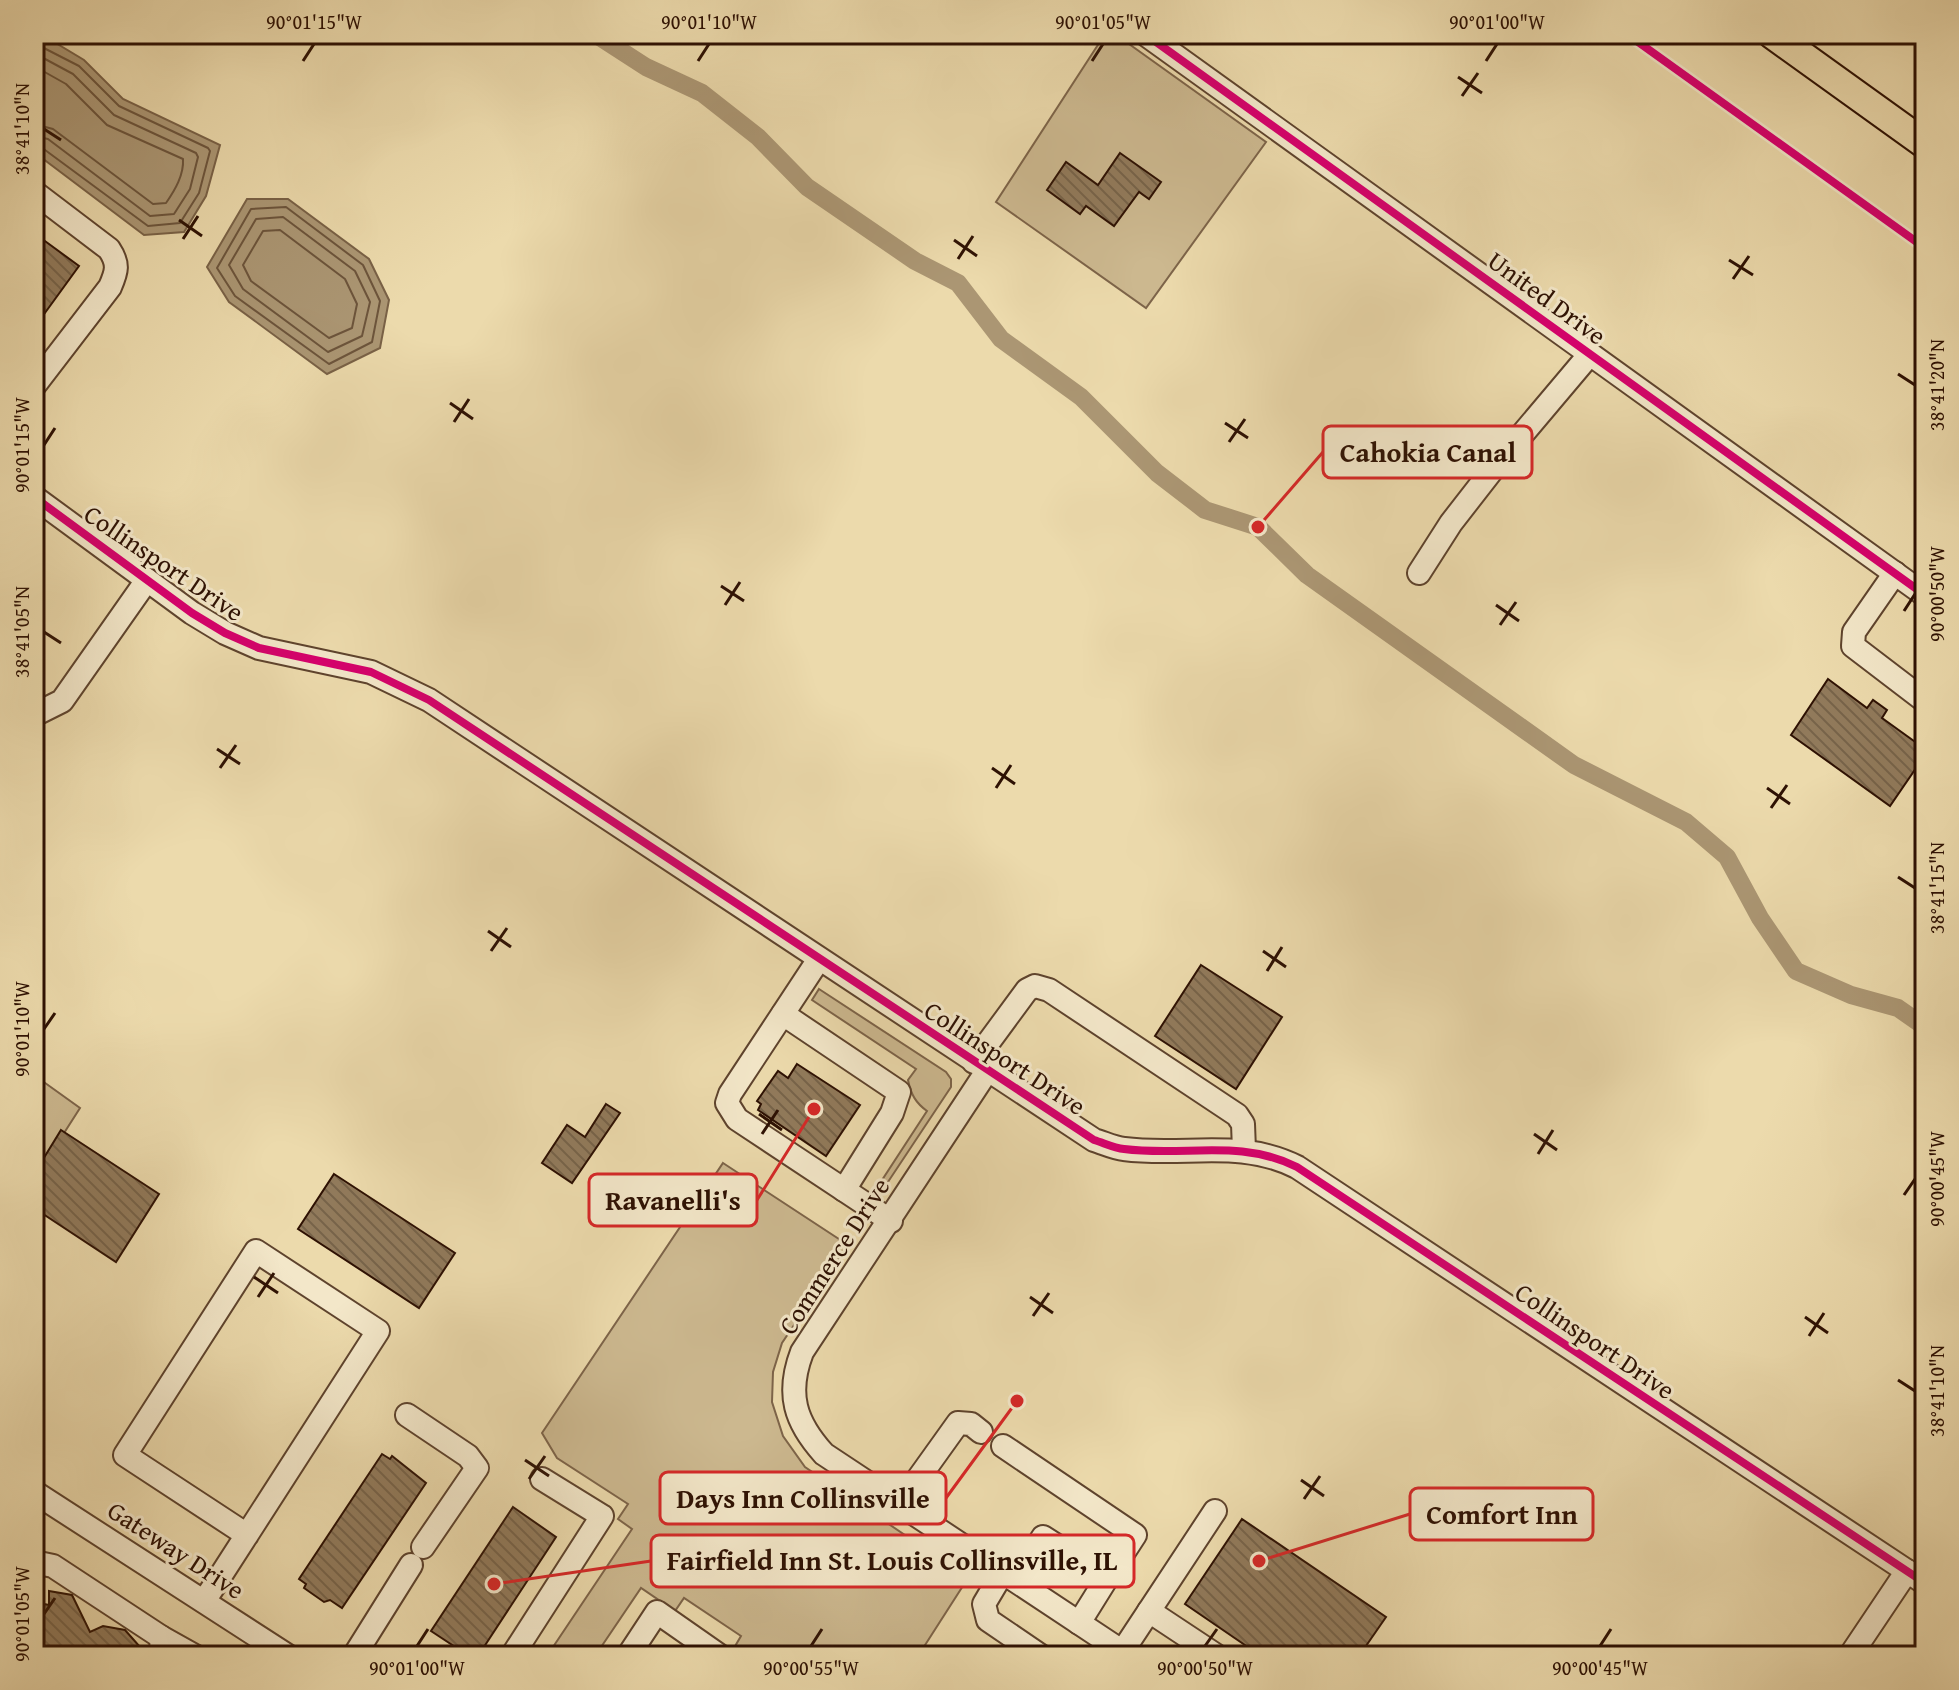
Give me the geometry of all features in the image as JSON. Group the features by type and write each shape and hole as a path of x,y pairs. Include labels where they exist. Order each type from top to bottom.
{"main road":[{"path":"1772,34 1925,144"}],"street":[{"name":"United Drive","path":"1145,34 1925,595"},
{"path":"34,192 109,249 117,260 117,271 110,287 34,386"},
{"path":"1419,573 1451,523 1493,469 1590,354"},
{"name":"Collinsport Drive","path":"34,497 192,613 225,633 259,648 371,672 429,700 1094,1140 1122,1149 1244,1150 1265,1153 1297,1167 1916,1577"},
{"path":"1895,573 1854,632 1853,646 1925,701"},
{"path":"34,715 62,701 147,580"},
{"path":"819,959 727,1103 737,1119 891,1221"},
{"name":"Commerce Drive","path":"1126,1654 824,1454 800,1423 795,1388 802,1352 891,1221 1027,990 1035,986 1049,990 1237,1115 1243,1124 1244,1150"},
{"path":"783,1014 899,1092 892,1113 844,1190"},
{"path":"204,1601 247,1535 378,1331 256,1251 125,1455 247,1535"},
{"path":"354,1656 477,1468 468,1456 407,1415"},
{"path":"900,1504 958,1423 971,1424 981,1432"},
{"path":"1003,1446 1135,1535 1079,1623"},
{"path":"512,1656 602,1516 542,1479"},
{"name":"Gateway Drive","path":"34,1492 288,1656"},
{"path":"1126,1654 1149,1611 1215,1511"},
{"path":"1041,1656 988,1620 984,1604 1043,1537 1107,1578"},
{"path":"34,1562 53,1566 162,1647 195,1656"},
{"path":"1850,1656 1916,1577"},
{"path":"1149,1611 1217,1656"},
{"path":"628,1656 657,1612 720,1656"}],"shaded area":[{"path":"1105,34 1115,34 1266,142 1146,308 996,202"},
{"path":"819,989 946,1072 951,1079 951,1087 876,1200 871,1197 927,1111 914,1098 909,1085 908,1080 916,1069 812,1000"},
{"path":"34,1075 80,1108 34,1180"},
{"path":"723,1163 848,1245 782,1343 773,1372 772,1402 783,1436 805,1467 968,1578 918,1656 746,1656 734,1648 741,1636 684,1598 675,1611 641,1588 595,1656 547,1656 632,1529 618,1519 628,1504 557,1458 542,1433"}],"water":[{"path":"34,36 49,39 84,60 123,99 220,145 206,196 184,232 144,235 34,152"},
{"path":"247,199 288,199 369,259 389,300 380,348 327,374 229,302 207,267"}],"building":[{"path":"1120,153 1161,182 1149,199 1139,192 1114,226 1086,206 1080,214 1047,190 1066,162 1098,185"},
{"path":"34,233 79,266 34,328"},
{"path":"1828,679 1867,708 1873,700 1887,710 1882,718 1925,749 1925,755 1890,806 1791,735"},
{"path":"1201,965 1282,1017 1236,1089 1155,1036"},
{"path":"797,1064 860,1105 826,1156 758,1110 761,1104 757,1101 778,1071 788,1078"},
{"path":"606,1104 620,1113 572,1183 542,1163 567,1125 585,1137"},
{"path":"61,1130 159,1194 116,1262 34,1208 34,1174"},
{"path":"334,1174 455,1253 419,1308 298,1229"},
{"path":"382,1454 390,1459 392,1456 426,1483 342,1608 330,1600 324,1602 304,1588 306,1584 299,1579"},
{"path":"513,1507 556,1537 478,1656 469,1656 431,1631"},
{"path":"1242,1519 1386,1617 1359,1656 1261,1656 1185,1604"},
{"path":"49,1591 72,1595 90,1632 103,1626 125,1630 148,1656 34,1656 34,1602 49,1605"}],"waterway":[{"path":"595,34 646,67 702,93 758,137 807,187 915,261 958,283 1001,339 1081,397 1157,473 1205,510 1258,527 1307,575 1574,765 1686,822 1727,857 1760,918 1796,971 1851,995 1898,1008 1925,1027"}],"cycle path":[{"path":"1145,34 1925,595"},
{"path":"1627,34 1925,248"},
{"path":"34,497 192,613 225,633 259,648 371,672 429,700 1094,1140 1120,1148 1147,1151 1254,1153 1297,1167 1925,1583"}],"place":[{"name":"Cahokia Canal","path":"1258,527"},
{"name":"Ravanelli's","path":"814,1109"},
{"name":"Days Inn Collinsville","path":"1017,1401"},
{"name":"Comfort Inn","path":"1259,1561"},
{"name":"Fairfield Inn St. Louis Collinsville, IL","path":"494,1584"}]}
